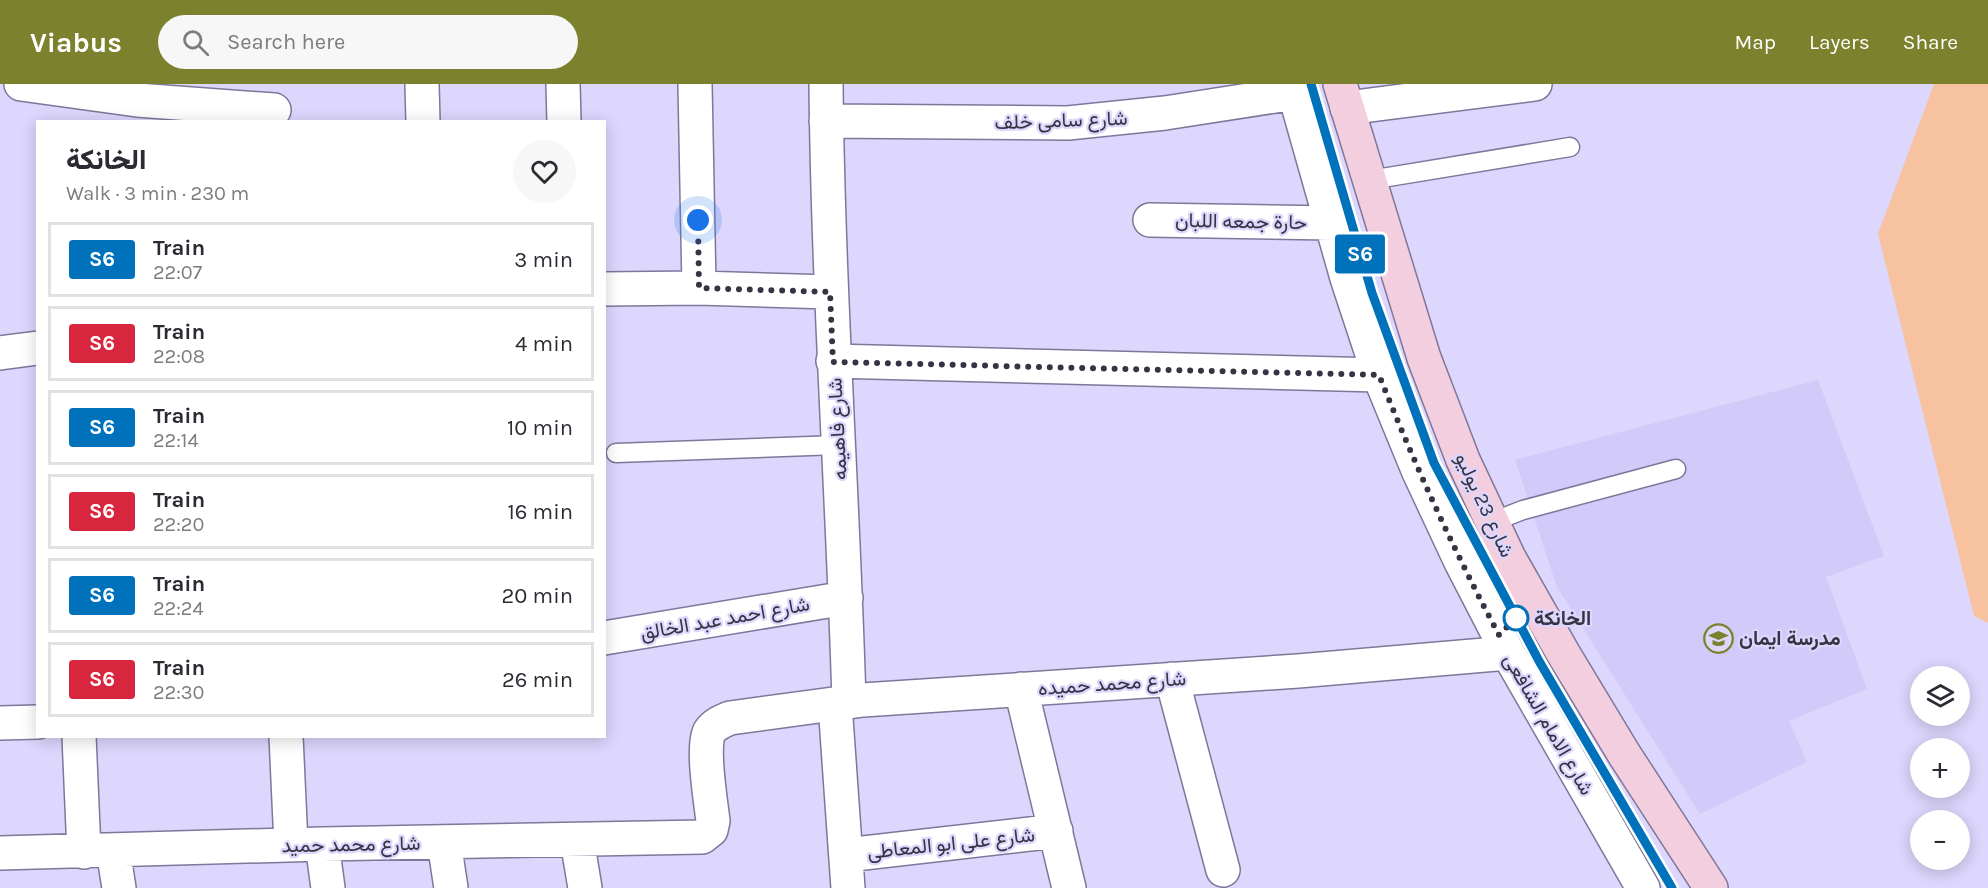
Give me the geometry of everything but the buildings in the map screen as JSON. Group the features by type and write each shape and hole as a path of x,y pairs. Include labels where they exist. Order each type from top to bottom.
{"street":[{"path":"21,84 137,102 274,105"},
{"path":"422,84 423,120"},
{"path":"563,84 564,120"},
{"path":"695,84 699,288"},
{"name":"شارع فاهيمه","path":"826,84 830,292 846,598 842,703 848,888"},
{"path":"1344,96 1535,84"},
{"name":"شارع سامى خلف","path":"826,121 1068,123 1165,113 1293,88"},
{"name":"شارع الامام الشافعى","path":"1293,88 1347,278 1379,375 1418,470 1461,562 1508,653 1643,888"},
{"name":"شارع 23 يوليو","path":"1344,96 1424,358 1463,460 1509,558 1563,653 1624,754 1711,888"},
{"name":"حارة جمعه اللبان","path":"1150,220 1331,223"},
{"path":"606,289 699,288 830,292"},
{"path":"0,353 36,348"},
{"path":"833,362 1379,375"},
{"name":"شارع احمد عبد الخالق","path":"606,638 846,598"},
{"name":"شارع محمد حميده","path":"702,837 711,830 713,821 705,745 709,732 718,723 730,718 842,703 1508,653"},
{"path":"1172,680 1223,870"},
{"path":"1021,689 1069,888"},
{"path":"0,723 36,722"},
{"path":"79,738 99,851 119,888"},
{"path":"286,738 307,845 328,888"},
{"name":"شارع على ابو المعاطى","path":"846,855 1056,831"},
{"name":"شارع محمد حميد","path":"0,854 702,837"},
{"path":"577,840 585,888"},
{"path":"444,842 451,888"}],"lane":[{"path":"1370,180 1570,147"},
{"path":"616,453 838,445"},
{"path":"1492,522 1523,510 1676,469"}],"shaded area":[{"path":"1934,84 1988,84 1988,623 1974,616 1878,234"},
{"name":"مدرسة ايمان","path":"1818,380 1884,556 1826,577 1867,689 1789,721 1807,762 1700,814 1557,587 1515,460"}],"railway":[{"path":"1311,84 1372,293 1434,463 1539,661 1672,888"}],"train":[{"name":"S6","path":"1311,84 1372,293 1434,463 1539,661 1672,888"}],"place":[{"name":"الخانكة","path":"1516,618"},
{"name":"مدرسة ايمان","path":"1718,638"}],"route":[{"path":"698,220 699,288 830,292 833,362 1379,375 1418,470 1461,562 1499,635 1516,618"}]}
